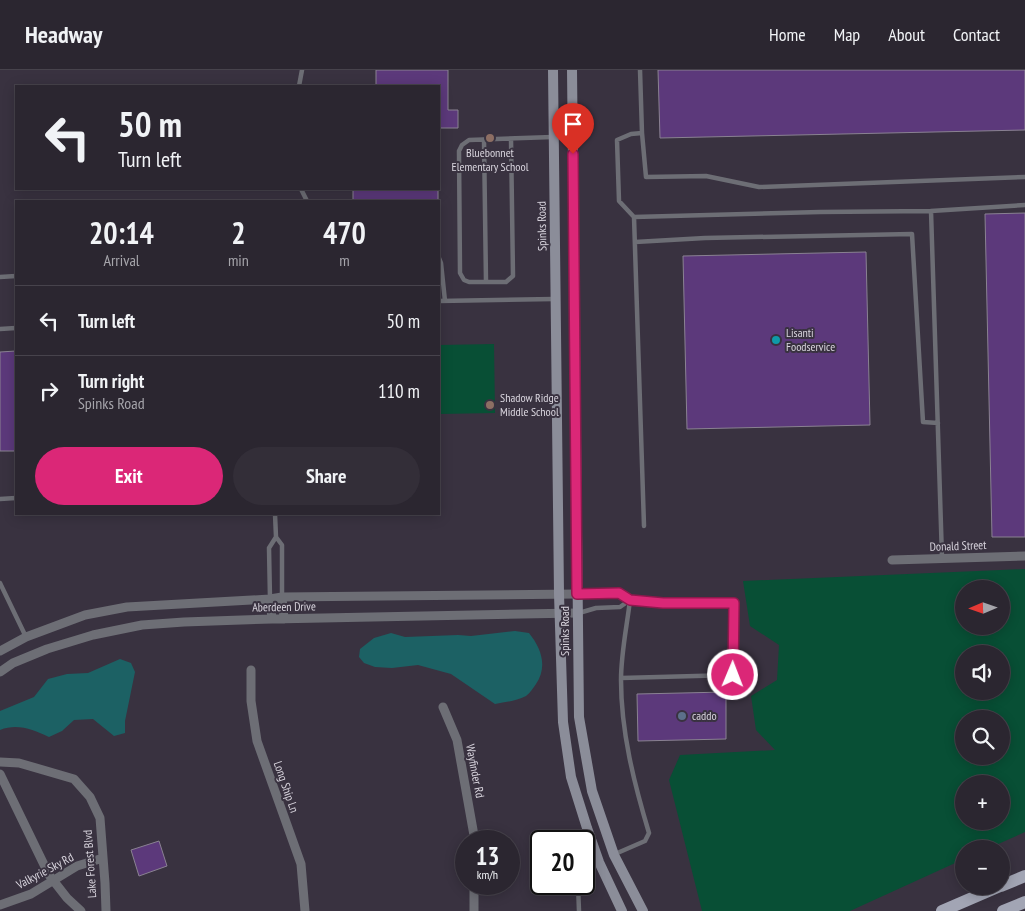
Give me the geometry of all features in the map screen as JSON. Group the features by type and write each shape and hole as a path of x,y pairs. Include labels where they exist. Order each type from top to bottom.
{"main road":[{"name":"Spinks Road","path":"553,70 559,594 563,722 571,777 599,862 622,911"},
{"name":"Spinks Road","path":"572,70 579,717 592,792 614,855 643,911"},
{"path":"554,137 573,137"},
{"path":"556,299 575,299"},
{"path":"599,862 614,855"},
{"path":"1010,882 1025,876"},
{"path":"942,911 980,895"},
{"path":"1003,911 1025,902"}],"street":[{"name":"Donald Street","path":"892,560 1025,556"},
{"name":"Aberdeen Drive","path":"0,651 26,637 85,615 127,607 282,597 577,594"},
{"path":"282,597 284,619"},
{"path":"270,599 272,619"},
{"name":"Aberdeen Drive","path":"0,672 13,663 47,649 93,635 142,625 272,619 577,613"},
{"name":"Long Ship Ln","path":"251,670 251,701 257,741 301,864 305,911"},
{"name":"Wayfinder Rd","path":"443,707 457,740 473,830"},
{"name":"Lake Forest Blvd","path":"0,762 19,763 74,779 90,797 100,818 106,911"},
{"name":"Lake Forest Blvd","path":"0,774 49,875 67,898 81,911"},
{"name":"Valkyrie Sky Rd","path":"0,906 31,894 77,866 103,858"},
{"path":"474,895 474,911"}],"lane":[{"path":"299,85 298,80 302,70"},
{"path":"640,70 642,133 646,177 706,176 759,187 1025,177"},
{"path":"642,133 631,134 617,140 619,201 634,217 644,526"},
{"path":"511,139 513,276 506,282 469,282 464,280 460,273 459,151 462,144 484,140 554,137"},
{"path":"484,140 486,282"},
{"path":"634,217 931,211 1025,205"},
{"path":"931,211 942,558"},
{"path":"635,242 705,238 912,234 923,422 938,423"},
{"path":"440,260 442,263 442,301 556,299"},
{"path":"0,277 15,276"},
{"path":"0,329 15,328"},
{"path":"0,499 15,498"},
{"path":"275,515 276,537 282,545 282,597"},
{"path":"270,599 269,548 276,537"},
{"path":"0,583 26,637"},
{"path":"577,594 619,593 630,600 663,603 734,603 733,675 621,678"},
{"path":"577,613 596,608 620,607 630,600"},
{"path":"614,855 645,841 649,833 626,744 622,713 621,678 630,600"},
{"path":"595,865 599,862"},
{"path":"578,895 579,911"}],"shaded area":[{"path":"494,344 495,413 440,414 440,345"},
{"path":"1025,569 1025,832 1007,840 955,840 955,863 850,911 702,911 669,780 680,755 775,750 756,730 751,696 777,680 779,645 750,626 743,581"},
{"path":"515,631 529,633 540,651 542,671 536,684 526,696 495,704 451,674 418,665 392,668 375,667 364,663 359,657 360,649 374,638 391,633 405,637 471,636"},
{"path":"120,659 131,663 135,672 125,721 125,733 114,736 93,719 74,720 62,731 49,737 19,727 0,730 0,711 34,697 48,679 67,674 88,673"}],"building":[{"name":"Bluebonnet Elementary School","path":"376,70 448,70 448,110 458,110 458,128 440,128 440,85 376,85"},
{"path":"658,70 1025,70 1025,130 660,138"},
{"name":"Bluebonnet Elementary School","path":"353,190 438,190 438,200 353,200"},
{"path":"1025,213 1025,537 992,537 985,214"},
{"name":"Lisanti Foodservice","path":"866,252 870,425 687,429 683,256"},
{"path":"15,351 15,451 0,451 0,352"},
{"name":"caddo","path":"726,692 726,739 638,741 637,694"},
{"path":"159,841 167,866 139,876 131,850"}],"place":[{"name":"Bluebonnet Elementary School","path":"490,138"},
{"name":"Lisanti Foodservice","path":"776,340"},
{"name":"Shadow Ridge Middle School","path":"490,405"},
{"name":"caddo","path":"682,716"}],"route":[{"path":"573,154 577,594 619,593 630,600 663,603 734,603 733,675"}]}
